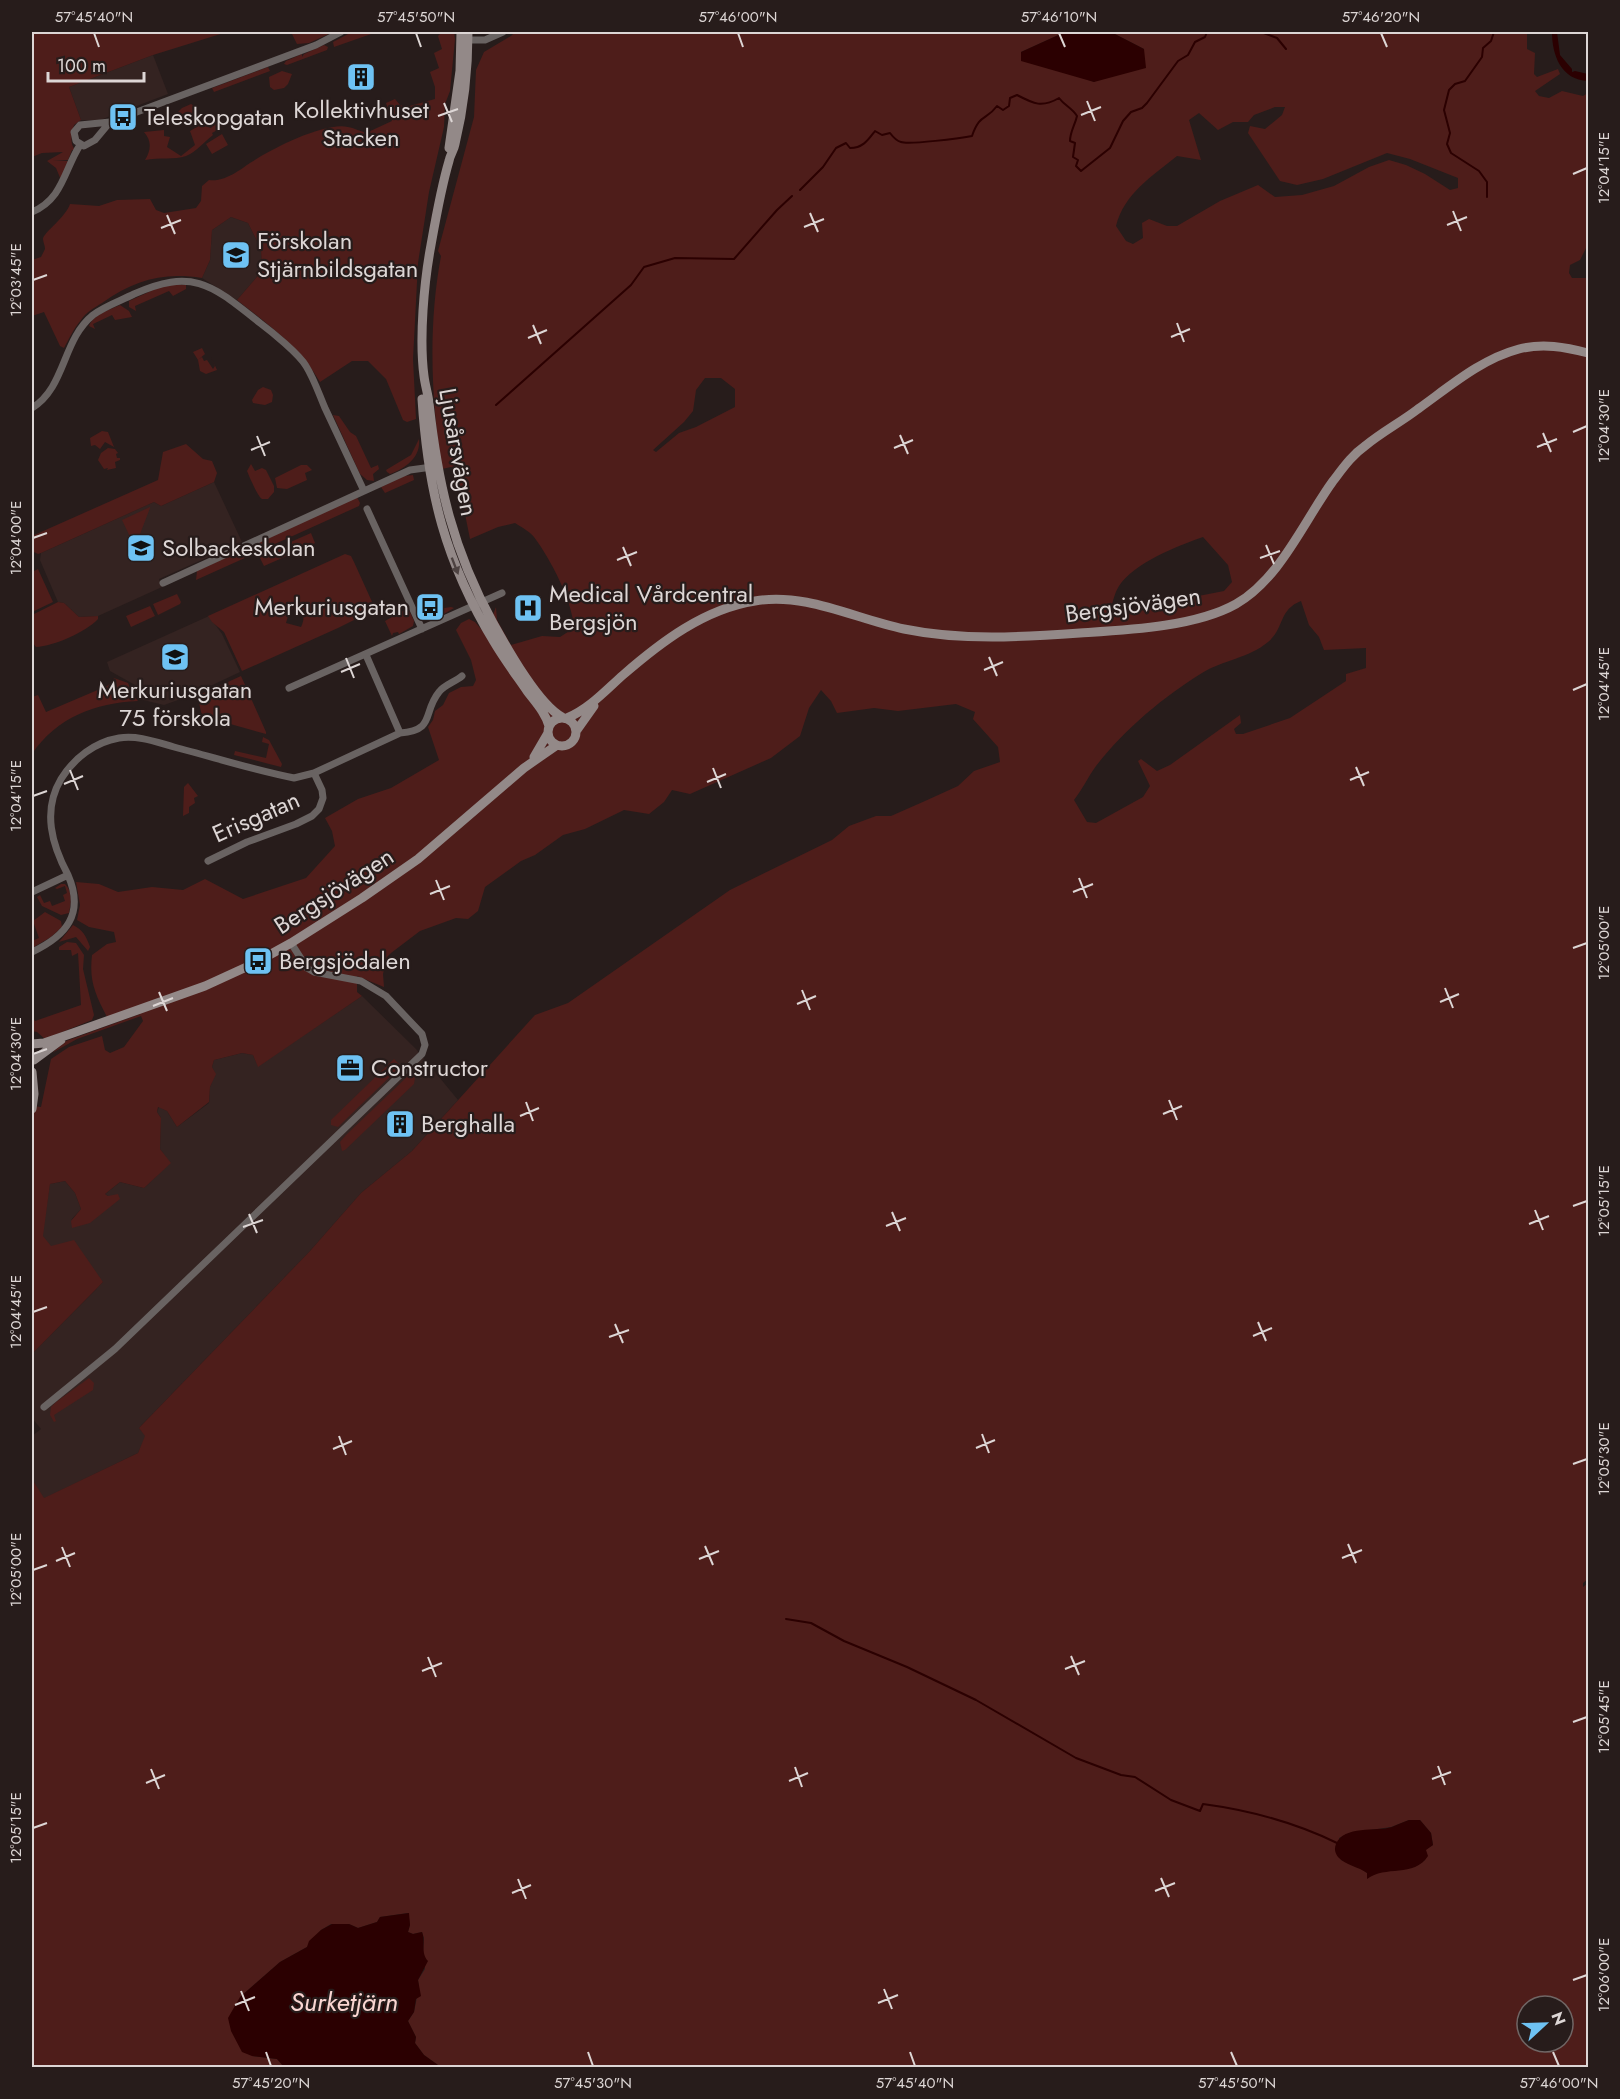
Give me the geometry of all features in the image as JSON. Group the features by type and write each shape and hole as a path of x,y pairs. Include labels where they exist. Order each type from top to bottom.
{"main road":[{"name":"Ljusårsvägen","path":"465,36 449,159 426,277 423,316 424,377 427,388 433,467 444,538 460,578 549,708 565,718"},
{"name":"Bergsjövägen","path":"524,768 536,754 555,720 565,718 585,708 651,653 696,622 725,609 758,600 804,601 898,628 967,636 1119,631 1217,613 1242,600 1264,581 1343,469 1363,447 1383,432 1475,369 1502,355 1522,348 1545,345 1588,352"},
{"name":"Ljusårsvägen","path":"478,604 504,657 545,713 549,729"},
{"name":"Bergsjövägen","path":"32,1066 35,1051 32,1045 44,1043 212,984 291,943 362,898 418,859 547,750 557,745 570,744 584,718 606,690"},
{"path":"565,718 574,723 577,730"},
{"path":"549,729 551,740 557,745"},
{"name":"Bergsjövägen","path":"32,1066 73,1033"},
{"path":"32,1066 34,1094 32,1109"}],"street":[{"path":"80,145 75,137 75,128 80,125 110,122 316,45 341,32"},
{"path":"465,36 484,40 503,32"},
{"path":"80,145 90,144 110,122"},
{"path":"32,212 46,203 61,188 69,165 80,145"},
{"path":"32,408 52,389 70,345 92,316 105,307 158,284 176,281 202,284 221,292 242,308 306,365 364,491"},
{"path":"162,583 410,470 433,467"},
{"path":"367,509 422,629"},
{"path":"289,688 502,593"},
{"path":"366,655 400,733"},
{"path":"32,952 51,943 72,918 75,893 55,847 51,829 53,800 58,784 83,754 98,745 119,738 144,739 292,778 302,778 400,733 420,729 430,714 437,694 462,676"},
{"name":"Erisgatan","path":"208,861 247,842 312,816 319,809 323,798 322,790 314,774"},
{"path":"32,892 68,875"},
{"path":"44,1407 115,1349 422,1054 425,1045 422,1034 386,996 361,981 314,972 307,968 291,943"}],"shaded area":[{"path":"32,32 227,32 153,55 69,87 81,120 74,125 72,132 75,150 72,150 68,160 53,161 68,161 61,180 56,168 47,161 63,152 42,153 32,157"},
{"path":"291,32 333,32 309,43 297,44"},
{"path":"352,32 374,33 334,47 333,42"},
{"path":"442,32 454,32 455,39 450,91 445,104 444,127 429,192 418,263 413,359 416,419 407,422 403,420 386,379 368,361 352,361 320,382 293,347 237,300 262,271 261,249 248,223 231,217 212,230 210,260 202,278 161,277 138,283 114,295 85,315 64,348 60,346 44,312 32,316 32,260 41,257 45,249 44,236 70,204 99,206 117,200 150,199 156,210 164,213 196,208 201,201 202,186 209,180 229,176 289,142 315,131 339,126 366,133 392,121 386,103 395,99 400,105 406,107 435,99 435,87 430,72 439,68 434,53 442,49 438,36"},
{"path":"515,32 1065,32 1021,52 1094,82 1144,49 1111,32 1527,32 1527,49 1535,53 1534,74 1537,77 1558,69 1560,74 1535,91 1539,96 1549,98 1562,91 1583,96 1588,93 1588,244 1580,260 1570,265 1569,273 1572,278 1588,278 1588,1579 1583,1583 1583,1587 1588,1583 1588,2067 438,2067 424,2055 415,2043 416,2037 408,2021 414,2012 419,1987 418,1980 425,1969 424,1938 422,1932 413,1934 408,1932 410,1925 408,1913 380,1917 377,1922 358,1928 349,1924 331,1924 321,1930 307,1947 280,1962 240,1997 252,2056 277,2059 284,2067 32,2067 32,1479 44,1498 138,1453 145,1436 139,1428 310,1251 361,1193 412,1151 535,1015 568,1003 730,890 832,840 849,826 876,816 891,816 958,786 974,771 1000,762 998,747 973,719 975,712 956,704 898,711 874,708 837,713 831,701 821,690 809,708 800,736 771,758 690,794 672,790 664,802 649,814 624,810 585,829 563,835 485,887 478,911 468,919 456,918 420,931 391,953 387,957 383,974 384,987 357,976 357,992 362,996 258,1067 253,1055 242,1053 214,1060 212,1067 216,1074 210,1087 209,1102 177,1127 167,1111 158,1107 157,1112 161,1118 160,1149 171,1163 144,1188 120,1182 105,1194 108,1196 118,1194 120,1199 90,1223 72,1228 71,1221 81,1209 75,1193 65,1181 50,1184 43,1236 51,1246 74,1240 103,1282 32,1354 32,1106 41,1107 51,1059 69,1047 102,1036 105,1050 110,1053 124,1047 143,1021 141,1016 77,1039 52,1053 66,1041 140,1014 138,1007 107,1017 103,1009 92,980 92,955 107,944 116,942 114,932 89,927 77,920 80,905 76,882 99,884 118,892 152,887 183,890 205,879 243,899 306,878 335,846 332,831 325,818 358,799 391,788 439,760 428,727 435,711 443,705 449,693 461,687 473,686 476,680 471,660 456,630 461,623 469,619 475,622 497,648 493,615 496,607 497,620 511,645 542,636 560,637 574,628 560,581 534,537 515,523 498,527 470,539 456,469 451,467 442,469 433,389 434,309 441,256 438,251 474,117 476,70 484,52","holes":["1275,107 1285,107 1282,115 1265,129 1250,126 1248,133 1280,181 1297,185 1323,179 1387,153 1410,159 1458,178 1458,188 1450,190 1425,174 1389,160 1369,167 1334,186 1302,195 1275,197 1258,185 1220,201 1177,226 1167,226 1149,219 1142,223 1143,238 1133,244 1126,241 1116,226 1125,204 1140,186 1177,156 1201,160 1189,120 1199,113 1218,130 1233,122 1248,122 1254,115","705,378 721,378 735,389 735,407 679,433 656,452 653,450 693,411 696,390","1203,537 1228,565 1232,582 1224,591 1135,612 1111,608 1118,588 1135,570 1157,556","1301,601 1309,625 1319,637 1324,650 1366,648 1366,668 1346,674 1346,681 1290,718 1243,734 1236,734 1234,729 1241,723 1240,715 1170,765 1157,771 1141,759 1138,761 1150,786 1143,797 1096,823 1087,822 1074,800 1096,766 1119,740 1159,703 1187,682 1210,669 1253,652 1268,642 1289,609","1409,1820 1420,1820 1431,1833 1433,1845 1426,1849 1425,1860 1410,1868 1381,1872 1368,1878 1367,1873 1359,1867 1341,1860 1339,1838 1350,1833 1391,1827"]},
{"path":"324,45 328,47 327,50 287,65 284,64 286,61 302,54 302,57"},
{"path":"153,55 168,94 100,120 81,120 69,87"},
{"path":"268,67 270,71 214,92 212,88"},
{"path":"282,71 292,74 288,84 284,88 274,90 270,87 269,77"},
{"path":"191,104 198,108 197,117 188,123 180,121 178,112"},
{"path":"214,122 221,128 212,133 213,135 190,154 177,158 145,160 150,146 144,132 164,130 164,136 170,137 167,147 181,156 195,145 190,131 202,124 211,128"},
{"path":"222,134 228,145 212,154 206,144"},
{"name":"Förskolan Stjärnbildsgatan","path":"231,217 248,223 261,249 262,271 237,300 202,278 210,260 212,230"},
{"path":"186,285 186,289 173,296 169,291 135,306 136,311 129,307 129,301 162,286"},
{"path":"120,305 129,311 132,317 115,320 112,315 93,324 95,329 89,326 98,315"},
{"path":"202,348 205,354 198,360 193,352"},
{"path":"202,357 204,361 207,360 213,369 215,366 211,357 217,370 206,374 200,371 198,360"},
{"path":"263,387 271,390 272,402 265,405 253,403 252,400 258,390"},
{"path":"333,415 339,416 350,432 356,436 371,468 378,465 379,469 373,474 374,481 367,480 360,474"},
{"path":"102,431 108,432 114,447 105,442 100,449 95,445 91,446 90,438"},
{"path":"419,439 418,451 411,461 396,472 390,474 387,472 386,470 411,455"},
{"path":"186,444 203,459 212,461 217,473 214,482 161,506 154,502 41,553 32,551 32,536 158,480 163,452"},
{"path":"108,448 115,449 118,453 117,458 120,460 115,462 116,468 107,470 108,468 104,469 98,460 101,453"},
{"path":"251,464 255,471 262,468 266,470 274,486 274,492 268,499 262,499 254,486 247,471"},
{"path":"301,465 307,465 312,470 305,473 307,480 287,489 277,488 275,478"},
{"path":"413,475 414,480 385,493 381,487 404,476"},
{"name":"Solbackeskolan","path":"214,482 242,542 159,579 162,587 98,616 79,617 64,603 58,602 40,560 41,553 154,502 161,506"},
{"path":"357,497 359,506 255,553 252,552 250,546"},
{"path":"150,508 135,547 122,520"},
{"path":"311,533 315,543 291,554 286,544"},
{"path":"284,545 289,555 264,566 259,556"},
{"path":"244,549 247,557 196,580 197,571"},
{"path":"345,554 351,556 373,604 372,611 242,671 224,632 208,616","holes":["294,607 300,608 304,618 301,627 286,623"]},
{"path":"38,569 53,602 32,612 32,572"},
{"path":"177,594 180,604 158,615 153,604"},
{"path":"58,602 64,603 79,617 98,616 98,619 69,638 36,647 32,642 32,615"},
{"path":"150,606 155,616 131,627 126,616"},
{"path":"408,608 414,621 413,626 399,634 398,632 393,633 392,636 385,621"},
{"path":"454,608 432,621 423,619 425,611"},
{"name":"Merkuriusgatan 75 förskola","path":"209,616 222,634 240,672 164,705 143,700 135,685 110,671 107,662"},
{"path":"241,676 266,734 202,716 195,697"},
{"path":"114,678 128,683 138,701 107,705 78,714 53,730 32,754 32,697 38,695 46,712 107,686"},
{"path":"263,737 269,740 282,764 281,767 234,755 235,751 266,758 269,744 262,742"},
{"path":"188,783 198,796 194,798 195,803 189,807 189,813 183,816 184,787"},
{"path":"61,884 68,887 71,898 69,913 61,915 42,906 37,897 40,895 44,903 50,901 52,906 65,901 63,895 67,893 65,886 55,888"},
{"path":"45,912 61,921 62,927 51,937 32,948 32,941 39,938 33,921"},
{"path":"73,925 86,937 90,947 88,951 76,937 59,942"},
{"path":"67,942 76,943 84,955 83,969 94,1015 92,1020 45,1039 32,1031 33,1018 35,1021 81,1005 78,953 72,956 71,950 59,950 59,947"},
{"path":"362,996 416,1049 458,1100 412,1151 361,1193 310,1251 139,1428 146,1436 138,1453 43,1499 32,1479 32,1436 41,1429 32,1418 32,1354 103,1282 50,1247 42,1235 50,1184 65,1181 75,1193 81,1209 71,1220 108,1196 105,1194 120,1182 144,1188 170,1163 160,1149 161,1118 157,1112 159,1107 167,1111 177,1127 209,1103 210,1087 215,1074 212,1067 214,1060 242,1053 253,1055 258,1066"},
{"path":"394,1059 400,1065 399,1068 338,1127 331,1125 331,1120"},
{"path":"410,1074 415,1078 414,1084 342,1151 340,1142 346,1135"},
{"path":"89,1378 94,1383 93,1390 54,1415 56,1421 54,1422 50,1415 51,1407"}],"water":[{"path":"1065,32 1111,32 1144,49 1146,68 1094,82 1021,61 1021,52"},
{"path":"1552,32 1557,32 1560,55 1572,72 1588,74 1588,81 1571,76 1560,65 1552,41"},
{"path":"1409,1820 1420,1820 1431,1833 1433,1845 1426,1850 1428,1856 1415,1867 1374,1875 1367,1879 1367,1873 1344,1862 1336,1854 1336,1844 1346,1834 1392,1827"},
{"name":"Surketjärn","path":"409,1913 408,1932 413,1934 422,1932 424,1954 428,1961 418,1980 421,1996 416,1999 414,2012 408,2021 416,2037 415,2043 424,2055 438,2067 284,2067 277,2059 252,2056 242,2052 231,2031 228,2018 240,1997 280,1962 307,1947 309,1941 332,1924 349,1924 358,1928 377,1922 380,1917"}],"waterway":[{"path":"800,190 823,167 836,148 846,143 850,148 858,147 865,143 875,131 882,135 890,133 898,141 906,143 972,136 981,120 997,106 1003,110 1009,106 1010,98 1017,95 1038,104 1059,98 1075,113 1077,116 1070,141 1075,143 1073,157 1078,160 1076,166 1081,171 1110,148 1123,121 1131,112 1142,108 1147,103 1178,61 1188,55 1195,42 1205,37 1207,32"},
{"path":"1261,32 1277,38 1286,49"},
{"path":"1487,197 1487,182 1479,171 1451,153 1447,144 1450,133 1444,110 1449,90 1455,84 1465,81 1482,57 1483,48 1491,41 1494,32"},
{"path":"496,405 631,285 644,267 675,258 734,259 792,196"},
{"path":"786,1619 811,1623 844,1641 907,1667 976,1700 1076,1758 1121,1775 1135,1777 1171,1800 1200,1811 1203,1804 1254,1814 1288,1823 1337,1843"}],"place":[{"name":"Kollektivhuset Stacken","path":"361,77"},
{"name":"Teleskopgatan","path":"123,117"},
{"name":"Förskolan Stjärnbildsgatan","path":"236,255"},
{"name":"Solbackeskolan","path":"141,548"},
{"name":"Merkuriusgatan","path":"430,607"},
{"name":"Medical Vårdcentral Bergsjön","path":"528,608"},
{"name":"Merkuriusgatan 75 förskola","path":"175,657"},
{"name":"Bergsjödalen","path":"258,961"},
{"name":"Constructor","path":"350,1068"},
{"name":"Berghalla","path":"400,1124"}]}
